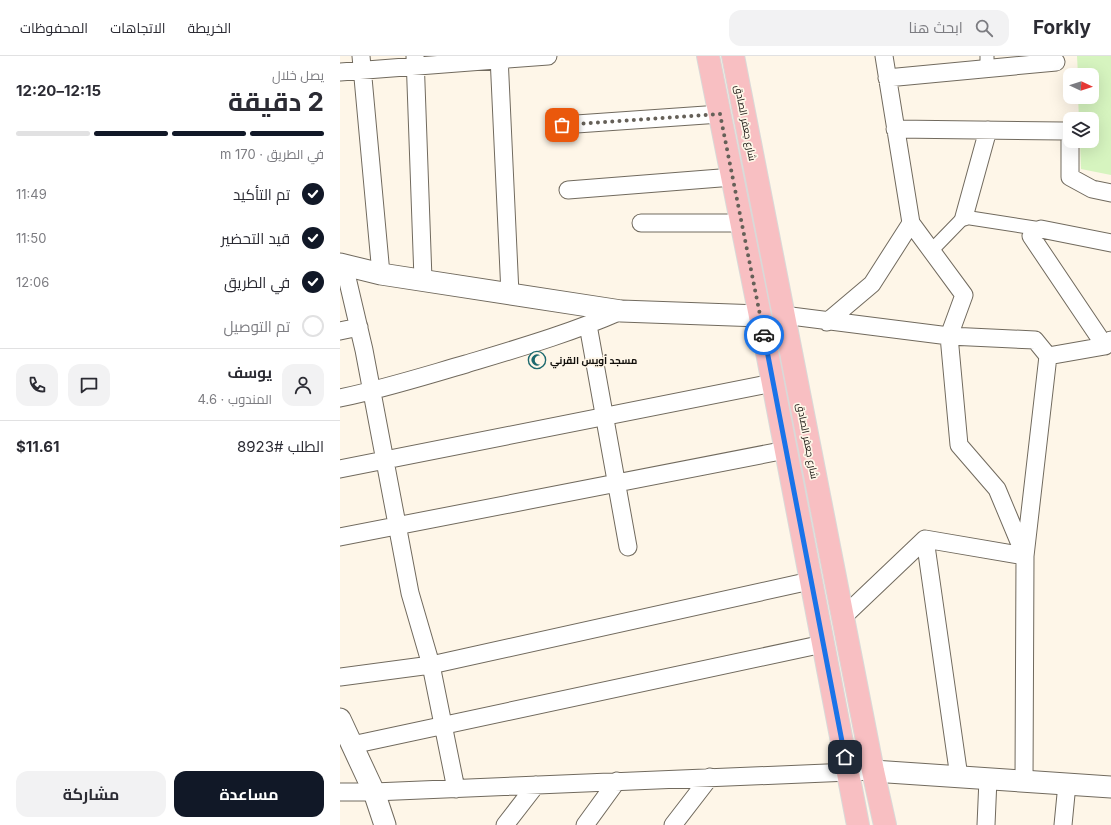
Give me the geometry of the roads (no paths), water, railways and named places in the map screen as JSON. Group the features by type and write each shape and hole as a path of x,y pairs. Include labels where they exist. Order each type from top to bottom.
{"main road":[{"path":"708,56 733,177 858,825"},
{"name":"شارع جعفر الصادق","path":"733,56 873,771 885,825"}],"street":[{"path":"340,72 361,63 548,56"},
{"path":"884,56 910,223 964,295 949,336 959,445 997,489 1025,556"},
{"path":"499,57 510,294"},
{"path":"415,60 423,279"},
{"path":"887,78 987,62 1056,62"},
{"path":"361,63 381,274"},
{"path":"562,125 720,114"},
{"path":"895,129 1063,131"},
{"path":"931,251 964,217 988,130"},
{"path":"1070,148 1070,177 1092,189 1111,193"},
{"path":"568,190 733,177"},
{"path":"964,217 1041,229 1111,243"},
{"path":"641,223 742,224"},
{"path":"827,322 872,284 910,223"},
{"path":"1041,229 1031,236 1108,343 1048,356"},
{"path":"456,789 432,665 410,593 399,526 373,391 359,327 342,265 381,274 423,279 621,311 760,316"},
{"path":"340,398 373,391 528,346 588,326 621,311"},
{"path":"783,315 827,322 949,336 1035,340 1048,356 1025,556 1024,781"},
{"path":"588,326 618,482 628,547"},
{"path":"340,331 359,327"},
{"path":"340,469 773,383"},
{"path":"340,537 786,450"},
{"path":"925,539 1025,556"},
{"path":"843,617 925,539"},
{"path":"925,539 959,777"},
{"path":"340,677 432,665 810,581"},
{"path":"352,745 443,724 824,644"},
{"path":"340,719 374,792 385,825"},
{"path":"340,792 456,789 848,771 873,771 1111,787"},
{"path":"673,825 710,777"},
{"path":"986,825 988,779"},
{"path":"585,825 617,782"},
{"path":"1063,825 1067,784"},
{"path":"505,825 536,785"}],"place":[{"name":"مسجد أويس القرني","path":"537,360"}]}
